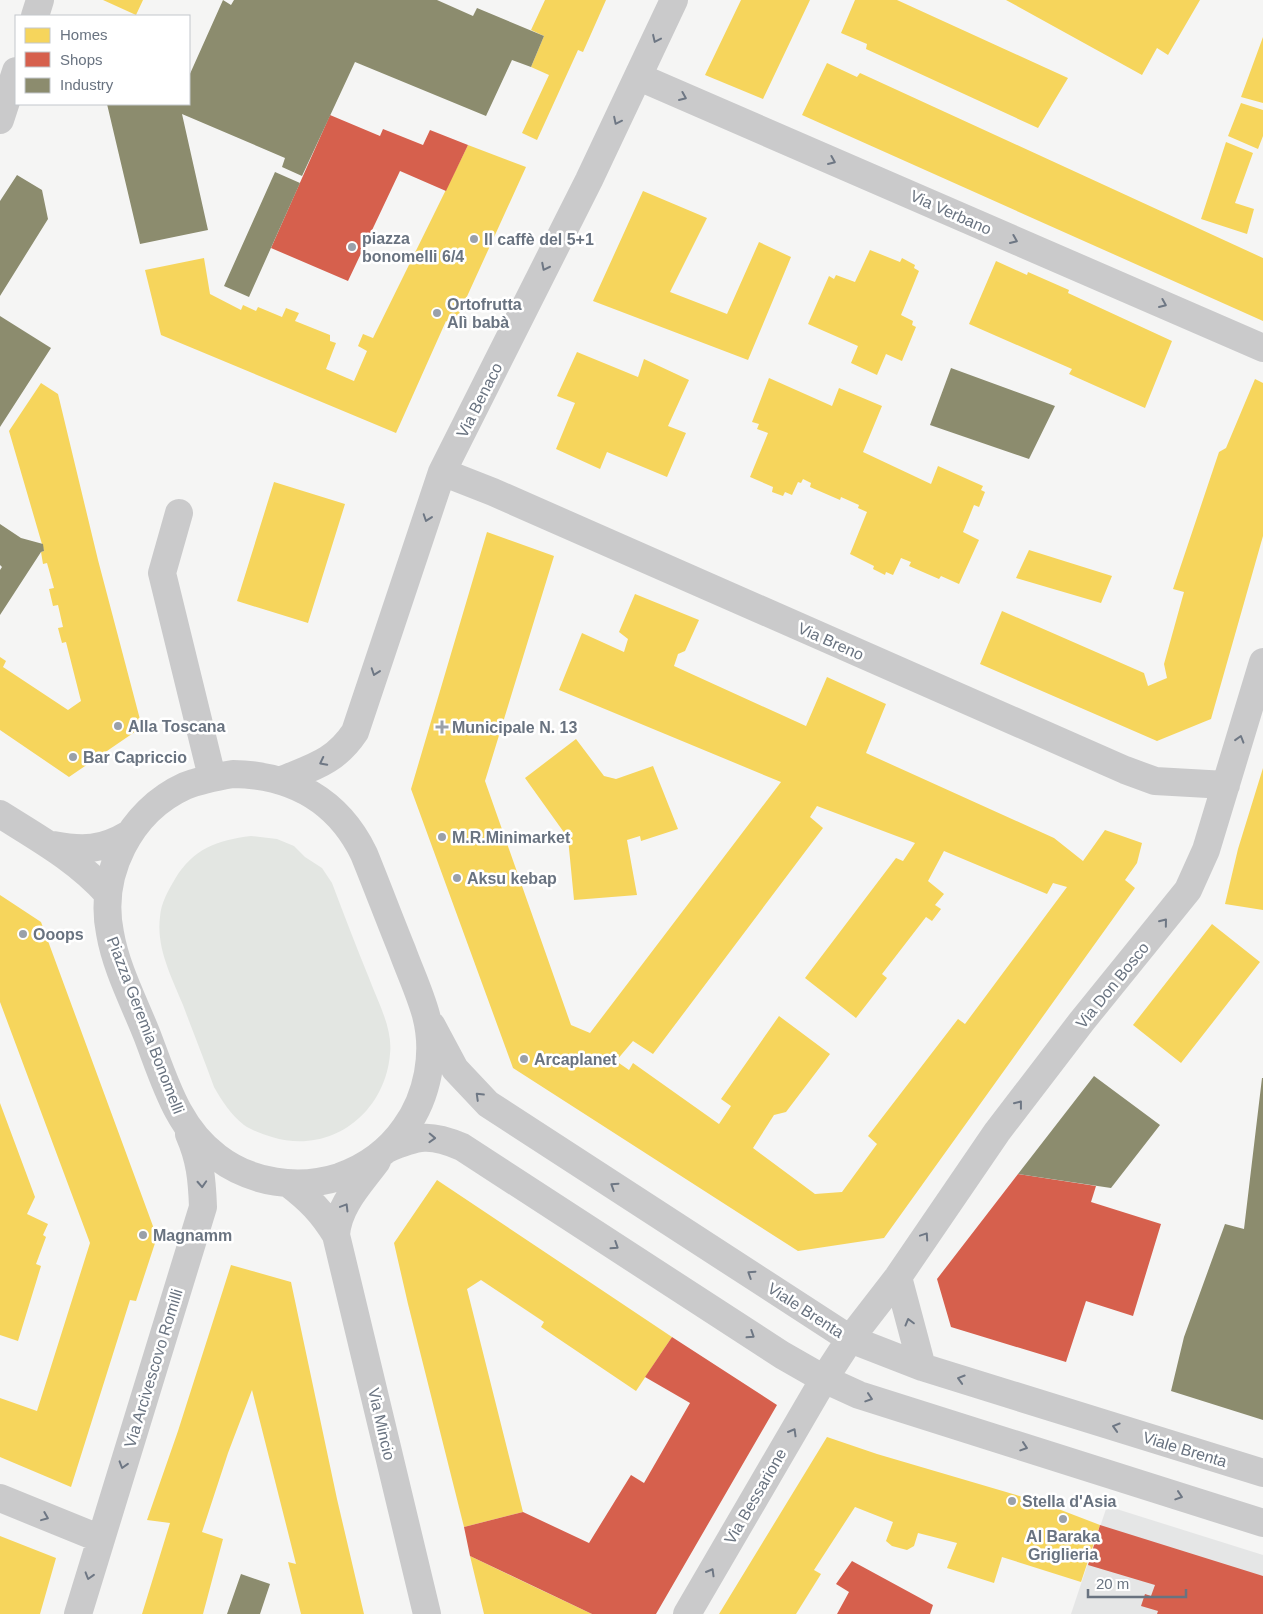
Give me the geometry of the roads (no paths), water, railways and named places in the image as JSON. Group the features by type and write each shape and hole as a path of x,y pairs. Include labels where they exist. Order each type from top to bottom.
{"street":[{"path":"35,15 40,0"},
{"name":"Via Benaco","path":"282,780 330,759 347,744 355,732 442,472 638,77 674,0"},
{"path":"0,120 15,74"},
{"name":"Via Verbano","path":"638,77 1263,348"},
{"name":"Via Breno","path":"442,472 1125,770 1155,781 1226,785"},
{"path":"179,513 162,573 212,777"},
{"name":"Via Don Bosco","path":"824,1379 850,1339 898,1277 997,1132 1082,1021 1183,898 1206,850 1263,662"},
{"name":"Piazza Geremia Bonomelli","path":"232,774 252,774 282,780 322,800 338,815 358,842 426,1016 431,1048 425,1088 411,1119 399,1136 368,1163 342,1175 316,1182 288,1183 271,1181 247,1174 232,1167 204,1147 183,1121 171,1099 117,959 108,920 108,894 112,872 119,852 129,834 143,817 168,796 183,787 212,777 232,774"},
{"path":"0,814 74,861 108,894"},
{"path":"46,844 75,849 88,849 111,843 129,834"},
{"name":"Viale Brenta","path":"426,1016 454,1069 488,1104 850,1339 922,1367 1263,1473"},
{"name":"Via Arcivescovo Romilli","path":"78,1614 202,1207 202,1178 197,1152 183,1121"},
{"path":"385,1150 410,1140 426,1137 441,1138 462,1146 782,1356 824,1379 859,1395 1263,1523"},
{"name":"Via Mincio","path":"336,1235 337,1223 341,1213 385,1150"},
{"name":"Via Mincio","path":"288,1183 307,1197 325,1216 336,1235 427,1614"},
{"path":"898,1277 922,1367"},
{"name":"Via Bessarione","path":"687,1614 824,1379"},
{"path":"0,1498 101,1539"}],"place":[{"name":"Il caffè del 5+1","path":"474,239"},
{"name":"piazza bonomelli 6/4","path":"352,247"},
{"name":"Ortofrutta Alì babà","path":"437,313"},
{"name":"Alla Toscana","path":"118,726"},
{"name":"Municipale N. 13","path":"442,727"},
{"name":"Bar Capriccio","path":"73,757"},
{"name":"M.R.Minimarket","path":"442,837"},
{"name":"Aksu kebap","path":"457,878"},
{"name":"Ooops","path":"23,934"},
{"name":"Arcaplanet","path":"524,1059"},
{"name":"Magnamm","path":"143,1235"},
{"name":"Stella d'Asia","path":"1012,1501"},
{"name":"Al Baraka Griglieria","path":"1063,1519"}]}
